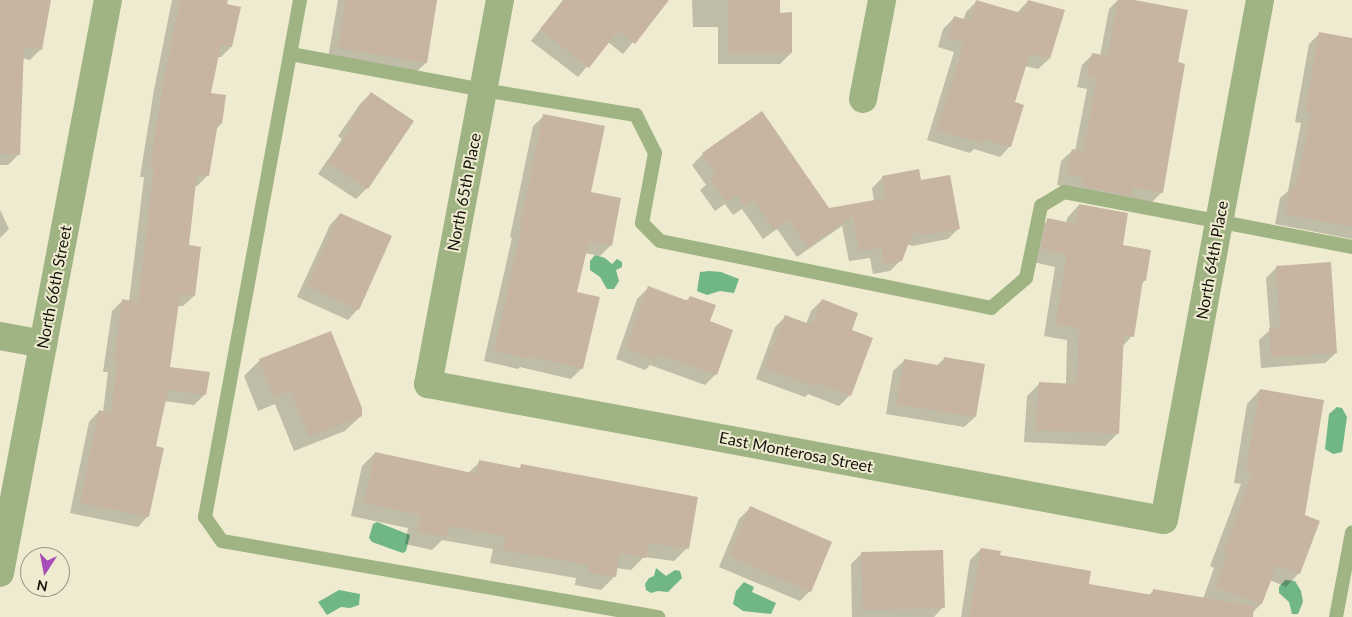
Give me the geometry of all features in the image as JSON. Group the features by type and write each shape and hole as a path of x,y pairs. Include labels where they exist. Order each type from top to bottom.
{"street":[{"name":"North 66th Street","path":"0,573 108,0"},
{"name":"North 65th Place","path":"428,384 500,0"},
{"path":"863,99 882,0"},
{"name":"North 64th Place","path":"1164,520 1260,0"},
{"path":"0,336 43,344"},
{"name":"East Monterosa Street","path":"428,384 1164,520"}],"lane":[{"path":"300,0 205,516 222,541 658,617"},
{"path":"291,54 636,116 655,153 642,223 660,241 991,308 1026,278 1041,206 1064,192 1219,220 1352,247"},
{"path":"1336,617 1352,532"}],"shaded area":[{"path":"595,255 605,258 612,264 617,259 622,262 622,267 616,270 619,281 614,289 607,289 600,277 590,270 590,261"},
{"path":"700,272 721,272 739,279 734,293 720,291 707,295 697,291"},
{"path":"1337,407 1342,408 1347,417 1342,452 1333,454 1325,449 1329,414"},
{"path":"377,522 410,535 406,551 403,553 372,542 369,538 373,524"},
{"path":"656,568 666,576 675,570 680,571 682,578 668,592 658,591 651,593 646,590 645,584 649,578 654,576"},
{"path":"1285,580 1295,581 1301,591 1303,602 1298,614 1292,614 1289,602 1279,593 1279,587"},
{"path":"744,582 754,587 752,592 776,603 771,614 743,611 733,604 736,591"},
{"path":"339,590 360,594 359,605 350,608 341,607 327,615 318,602"}],"building":[{"path":"0,0 51,0 42,50 24,47 20,155 0,154"},
{"path":"180,0 228,0 227,4 241,7 232,47 221,45 211,93 226,95 222,124 218,123 209,176 197,174 189,245 201,247 195,296 180,294 170,367 210,372 206,395 168,390 156,446 164,448 149,517 80,503 99,410 111,413 118,362 114,361 122,299 138,302 154,167 150,166 164,79"},
{"path":"346,0 437,0 427,63 338,48"},
{"path":"564,0 669,0 635,44 618,31 589,68 540,29"},
{"path":"728,0 780,0 780,13 792,12 792,53 728,53"},
{"path":"976,0 1024,14 1028,0 1065,10 1050,59 1030,53 1015,102 1024,105 1011,147 984,139 982,143 937,130 964,42 948,37 954,16 970,21"},
{"path":"1118,0 1134,0 1188,10 1178,62 1185,64 1163,193 1132,187 1131,196 1082,186 1083,177 1067,174 1072,149 1083,152 1097,78 1087,76 1092,53 1108,56"},
{"path":"1319,32 1352,38 1352,227 1285,214 1291,186 1296,187 1311,113 1305,112"},
{"path":"371,92 414,121 368,189 328,162 352,128 348,125"},
{"path":"762,111 829,208 886,198 882,176 919,169 921,180 950,175 960,229 924,235 913,232 902,261 884,264 881,248 859,251 853,216 808,247 788,219 774,229 753,200 744,206 737,195 726,202 710,179 716,174 702,153"},
{"path":"543,114 605,126 591,192 621,198 612,246 589,241 577,292 600,297 583,369 530,356 530,359 494,351 522,227 520,227"},
{"path":"1079,204 1128,213 1123,245 1151,250 1146,281 1143,280 1134,337 1124,335 1119,434 1036,430 1039,382 1077,384 1079,328 1056,324 1067,254 1041,249 1047,218 1076,224"},
{"path":"340,213 392,236 359,310 307,286"},
{"path":"1331,262 1337,353 1271,357 1269,328 1280,327 1276,266"},
{"path":"648,286 688,301 690,296 716,305 710,321 733,330 717,375 658,354 657,360 626,349"},
{"path":"822,299 858,313 852,330 873,338 851,396 818,383 817,387 765,368 785,315 812,325"},
{"path":"331,331 362,408 362,416 309,437 291,390 274,397 259,359"},
{"path":"944,357 985,364 976,417 896,404 904,359 943,366"},
{"path":"1260,389 1324,400 1305,515 1320,521 1300,574 1277,565 1262,604 1215,587 1227,555 1223,553 1253,471 1246,470"},
{"path":"375,452 477,474 479,460 520,468 521,464 698,497 689,549 648,543 646,558 620,553 616,577 588,572 589,565 503,550 506,536 449,526 446,537 417,531 421,515 364,503"},
{"path":"750,506 832,542 811,592 729,556"},
{"path":"981,548 1001,551 1000,555 1091,571 1089,584 1152,595 1153,589 1254,606 1253,617 969,617"},
{"path":"943,550 945,608 863,610 861,552"}]}
